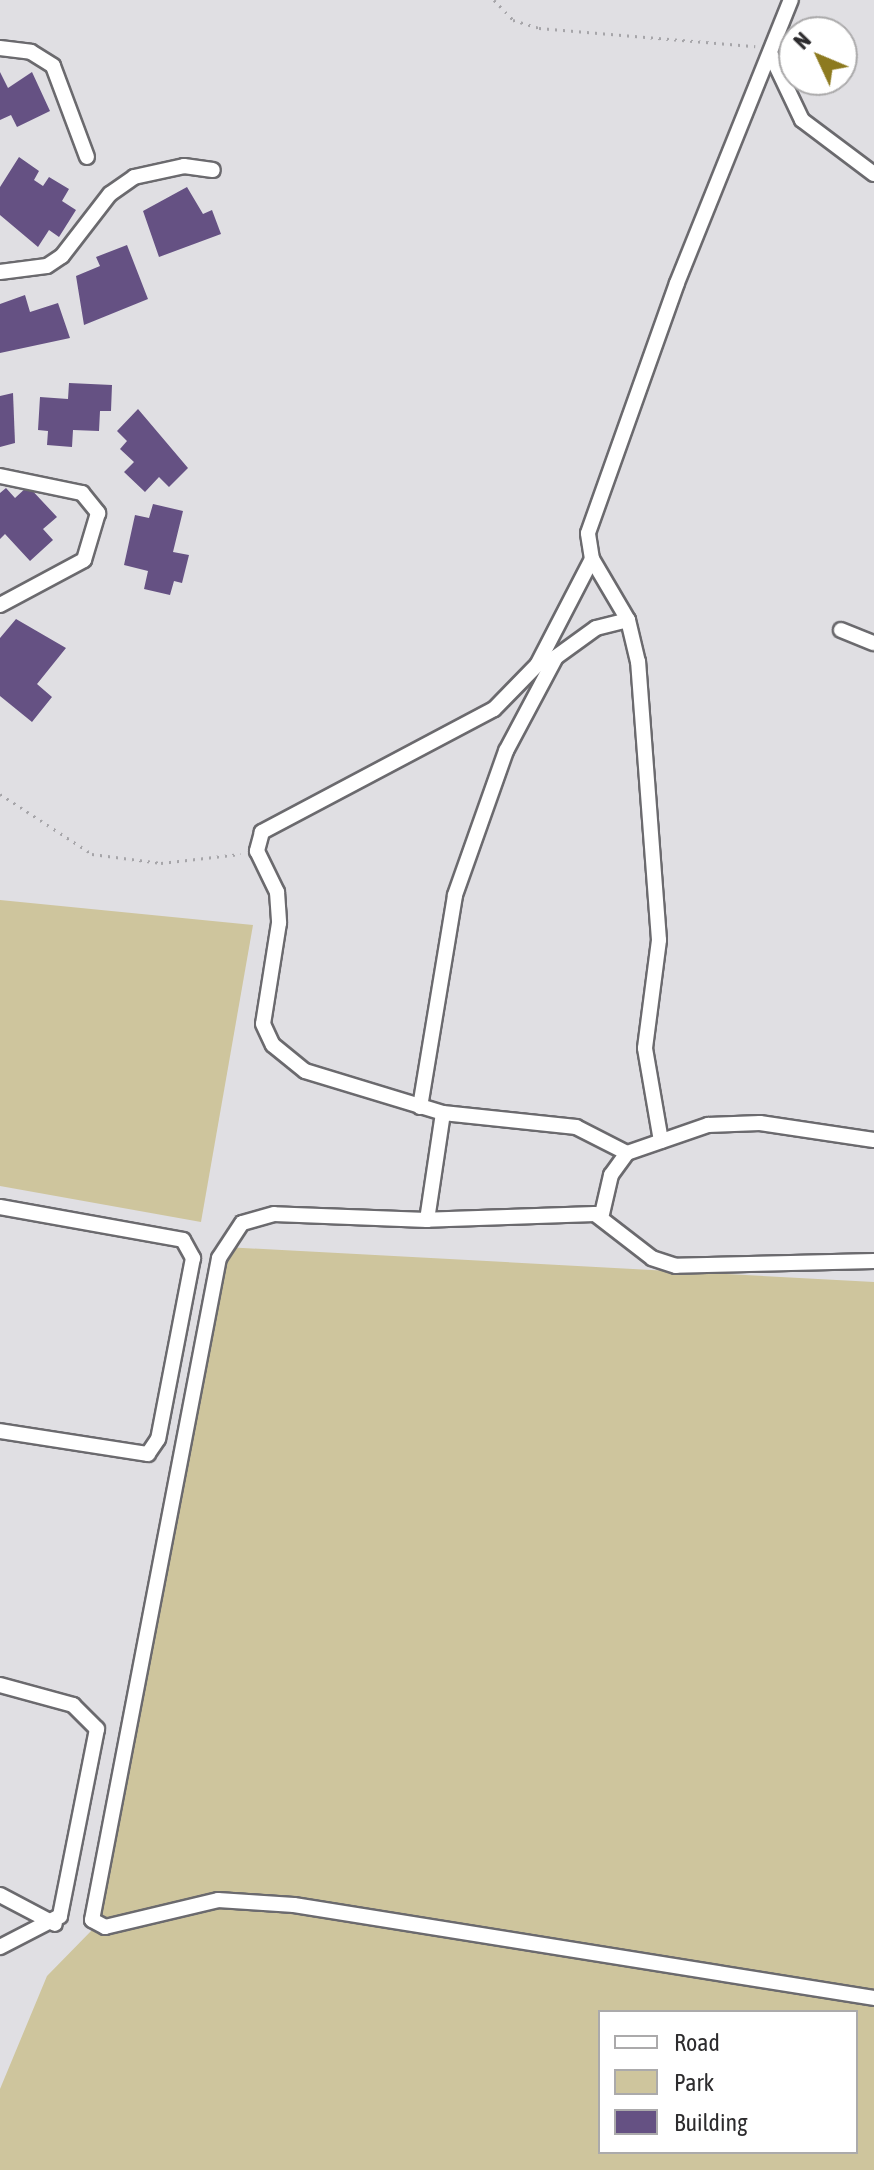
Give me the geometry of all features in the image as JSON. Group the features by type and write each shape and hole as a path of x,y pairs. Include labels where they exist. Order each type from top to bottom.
{"street":[{"path":"661,1141 645,1048 658,909 628,620 592,559 590,519 791,0"},
{"path":"0,48 31,52 53,66 87,157"},
{"path":"772,52 802,120 874,174"},
{"path":"0,272 47,266 62,256 110,194 134,177 184,166 213,170"},
{"path":"0,476 82,493 96,508 98,523 84,560 0,605"},
{"path":"592,559 537,665 514,693 468,725 285,813 262,832 257,851 279,910 264,1010 268,1038 305,1071 443,1113 576,1127 627,1153"},
{"path":"420,1107 455,895 506,751 556,657 596,628 628,620"},
{"path":"841,630 874,643"},
{"path":"427,1220 443,1113"},
{"path":"602,1214 611,1175 627,1153 720,1122 874,1140"},
{"path":"0,1207 183,1240 193,1258 158,1439 148,1454 0,1431"},
{"path":"874,1261 676,1266 638,1249 602,1214 427,1220 274,1214 254,1216 229,1236 99,1874 95,1926 218,1900 294,1905 874,1998"},
{"path":"0,1685 73,1705 97,1729 55,1924"},
{"path":"0,1895 55,1924"},
{"path":"0,1947 55,1924"}],"path":[{"path":"494,0 513,20 539,28 772,52"},
{"path":"0,794 56,836 100,856 161,863 257,851"}],"green space":[{"path":"0,900 253,925 201,1222 0,1186"},
{"path":"225,1247 874,1282 874,2170 0,2170 0,2089 47,1976 93,1929"}],"building":[{"path":"0,72 8,88 32,72 50,111 17,127 11,115 0,120"},
{"path":"19,157 39,171 34,180 43,186 49,177 69,189 62,201 76,210 59,237 49,230 38,247 0,215 0,187"},
{"path":"187,187 203,214 212,210 221,234 159,257 143,211"},
{"path":"127,245 148,299 84,325 76,276 100,266 96,257"},
{"path":"25,295 30,312 58,303 70,338 0,353 0,304"},
{"path":"69,383 112,385 111,411 100,411 99,431 73,430 72,447 47,445 48,431 38,430 40,397 68,399"},
{"path":"13,393 15,443 0,447 0,396"},
{"path":"138,409 188,468 169,487 159,477 145,492 124,472 134,462 120,449 127,441 117,431"},
{"path":"28,486 57,517 43,529 53,540 30,561 5,534 0,539 0,493 6,488 15,498"},
{"path":"153,504 183,511 173,552 189,555 182,583 174,581 170,595 144,589 148,571 124,565 135,515 149,518"},
{"path":"16,619 66,648 37,684 52,697 32,722 0,696 0,638"}]}
